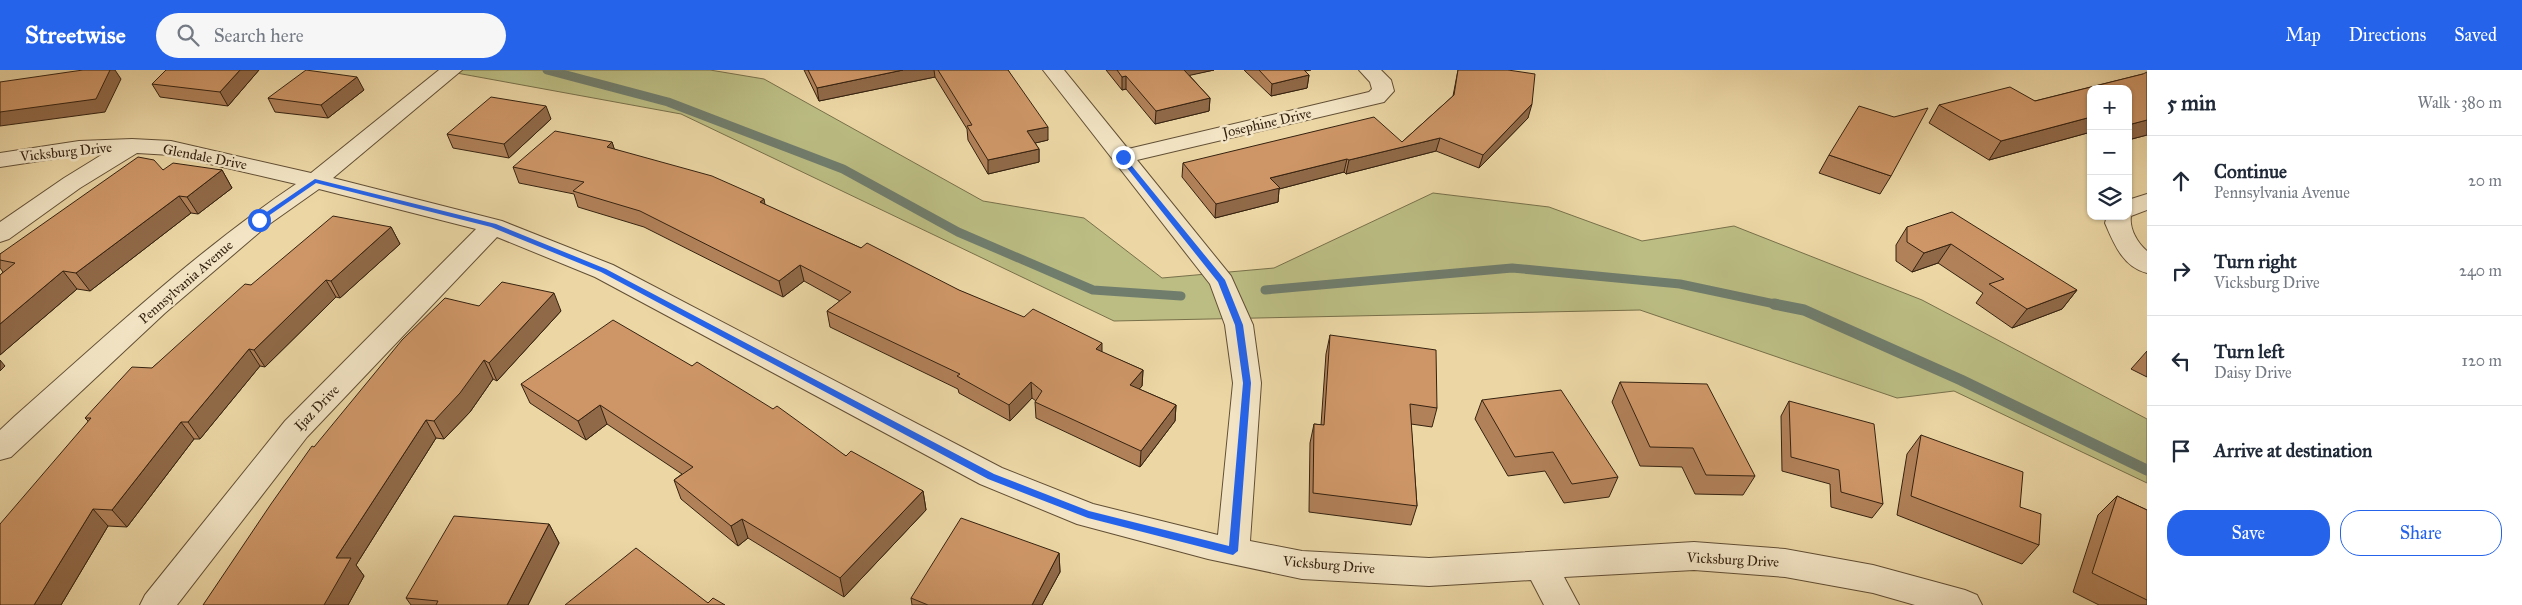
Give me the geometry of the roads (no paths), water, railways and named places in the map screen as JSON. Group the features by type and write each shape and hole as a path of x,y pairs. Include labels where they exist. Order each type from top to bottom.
{"street":[{"name":"Pennsylvania Avenue","path":"0,449 25,424 156,306 259,220 315,181 452,70"},
{"path":"1053,70 1222,282 1239,325 1247,383 1233,551"},
{"name":"Josephine Drive","path":"1123,157 1376,97 1383,92 1380,80 1369,70"},
{"name":"Glendale Drive","path":"133,146 171,148 315,181"},
{"name":"Vicksburg Drive","path":"0,160 79,148 133,146"},
{"path":"0,234 72,183 133,146"},
{"name":"Vicksburg Drive","path":"315,181 493,226 604,271 991,476 1088,515 1233,551 1302,565 1430,572 1694,556 1785,563 1873,579 1965,605"},
{"path":"2132,207 2147,201"},
{"path":"2118,220 2117,223 2129,249 2147,265"},
{"name":"Ijaz Drive","path":"157,605 296,429 493,226"},
{"path":"1540,566 1562,605"}],"waterway":[{"path":"547,70 668,102 843,169 958,232 1093,290 1181,296"},
{"path":"1265,290 1512,268 1680,284 1780,305"},
{"path":"1774,304 1804,310 1961,380 2147,470"}]}
